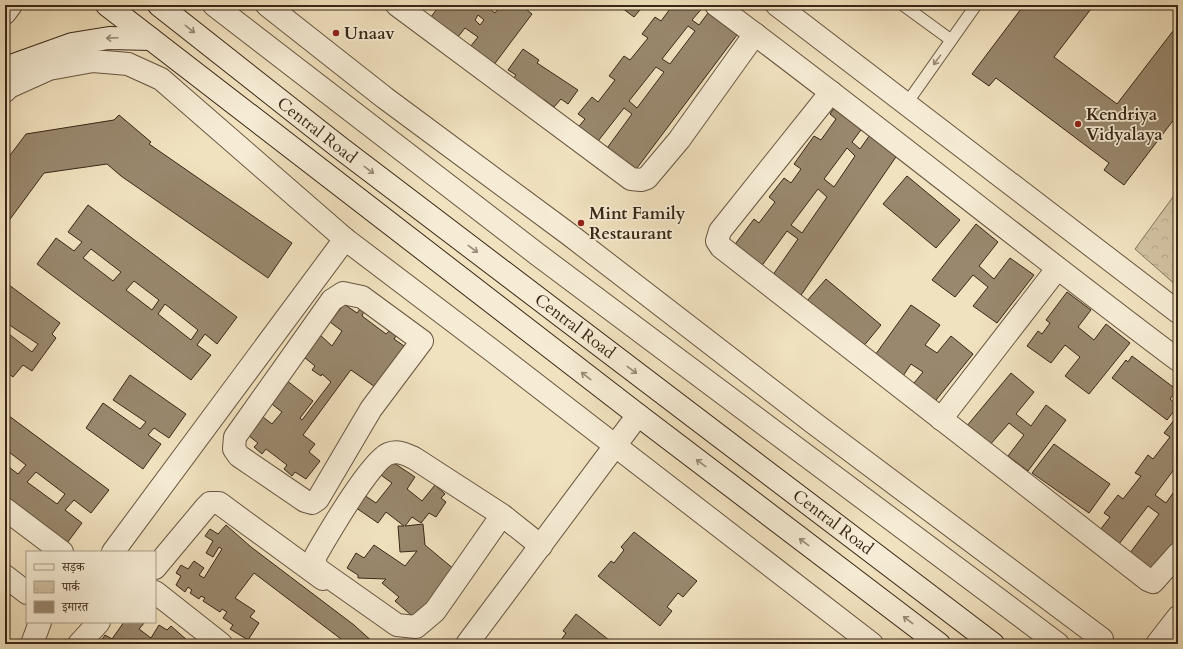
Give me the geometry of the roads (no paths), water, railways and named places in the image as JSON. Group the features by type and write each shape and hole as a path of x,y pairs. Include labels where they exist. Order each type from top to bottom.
{"street":[{"path":"5,13 11,5"},
{"name":"Central Road","path":"108,5 638,415 939,644"},
{"name":"Central Road","path":"159,5 339,147 993,644"},
{"path":"214,5 610,308 1058,644"},
{"path":"267,5 384,98 570,235 1102,639"},
{"path":"397,5 631,179 641,180 647,178 679,140 755,34"},
{"path":"716,5 831,92 1057,269 1178,360"},
{"path":"777,5 907,103 1178,312"},
{"path":"5,68 72,44 109,38 151,39"},
{"path":"5,91 9,87 49,69 93,61 128,64 161,79 345,239 442,312 872,644"},
{"path":"831,92 720,231 717,240 721,247 1148,580 1153,582 1178,554"},
{"path":"114,551 345,239"},
{"path":"941,419 1057,269"},
{"path":"610,308 630,282"},
{"path":"422,341 362,297 343,293 332,300 235,437 234,449 239,456 305,501 312,503 318,499 372,409 422,341 442,312"},
{"path":"467,644 638,415"},
{"path":"502,515 435,611 416,627 397,625 319,570 314,563 316,555 366,474 386,454 398,452 414,458 502,515 541,546"},
{"path":"156,567 210,503 220,503 401,637 405,644"},
{"path":"5,510 61,551"},
{"path":"926,545 945,521"},
{"path":"5,576 26,592"},
{"path":"156,593 221,644"},
{"path":"156,609 203,644"},
{"path":"1156,644 1178,617"},
{"path":"32,644 40,623"},
{"path":"79,644 98,623"}],"lane":[{"path":"903,5 951,40"},
{"path":"907,103 976,5"}],"place":[{"name":"Unaav","path":"336,33"},
{"name":"Kendriya Vidyalaya","path":"1078,124"},
{"name":"Mint Family Restaurant","path":"581,223"}]}
